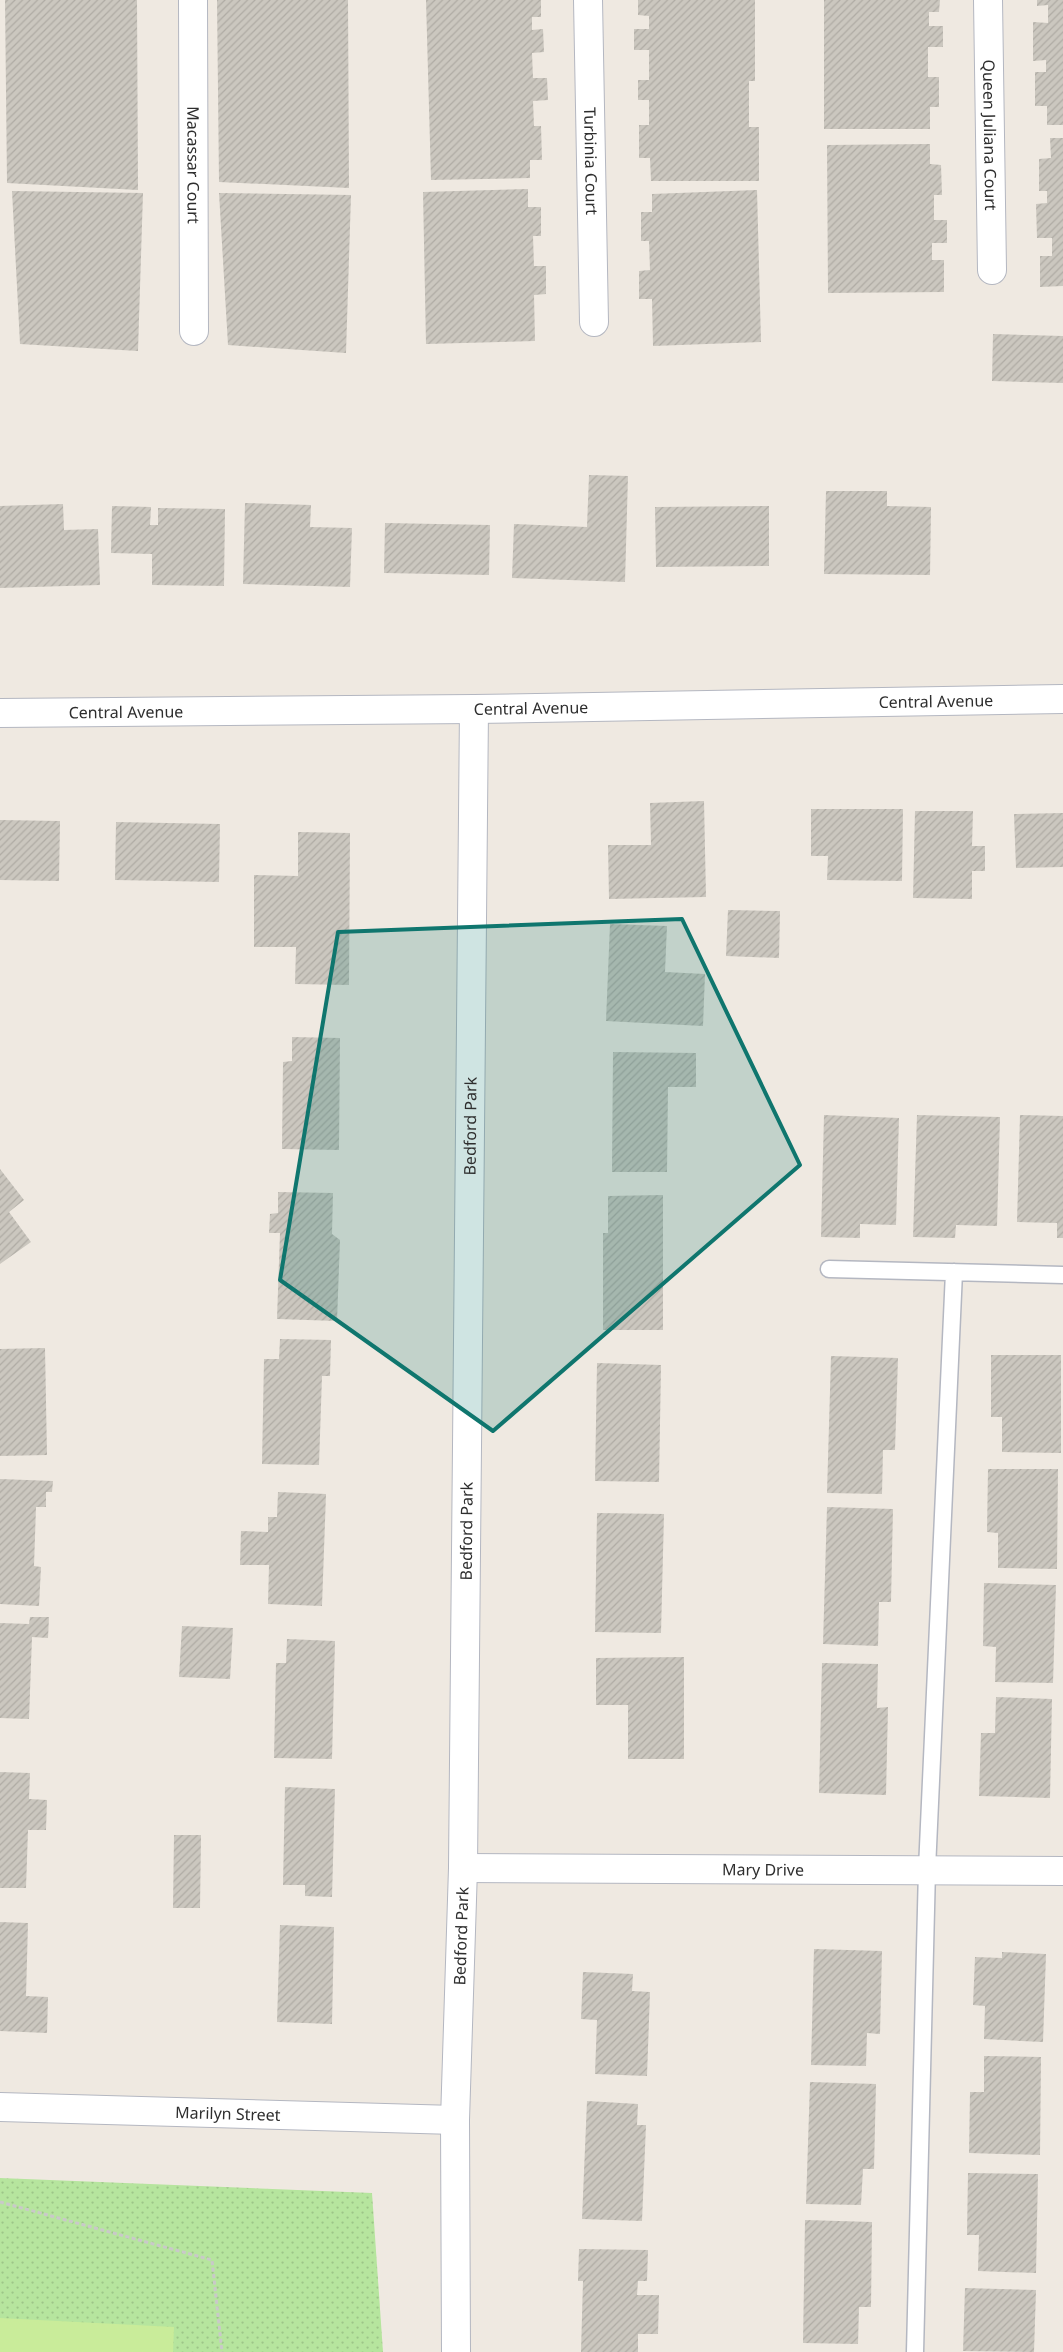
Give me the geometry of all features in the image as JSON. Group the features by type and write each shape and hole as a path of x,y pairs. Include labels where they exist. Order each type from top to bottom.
{"street":[{"name":"Macassar Court","path":"193,0 194,331"},
{"name":"Turbinia Court","path":"588,0 594,322"},
{"name":"Queen Juliana Court","path":"988,0 992,270"},
{"name":"Central Avenue","path":"0,713 474,709 1063,699"},
{"name":"Bedford Park","path":"456,2352 455,2120 463,1868 474,709"},
{"name":"Mary Drive","path":"463,1868 1063,1871"},
{"name":"Marilyn Street","path":"0,2107 455,2120"}],"lane":[{"path":"829,1268 1063,1274"},
{"path":"916,2352 927,1869 954,1272"}],"path":[{"path":"0,2202 212,2260 222,2352"}],"highlighted area":[{"path":"682,919 800,1165 493,1431 280,1280 338,932"}],"green space":[{"path":"0,2178 372,2193 383,2352 0,2352"},
{"path":"0,2318 174,2327 173,2352 0,2352"}],"building":[{"path":"5,0 137,0 138,190 7,183"},
{"path":"217,0 348,0 349,188 219,182"},
{"path":"426,0 541,0 541,17 532,17 532,30 543,29 544,52 532,53 533,78 547,78 548,100 533,101 534,126 541,126 542,160 530,160 530,178 431,180"},
{"path":"638,0 755,0 755,81 749,81 749,127 759,127 759,181 651,181 650,158 639,158 639,125 649,125 649,100 638,100 638,80 649,80 649,50 634,50 634,29 649,29 649,16 638,15"},
{"path":"824,0 940,0 939,12 929,12 929,26 943,26 943,47 928,47 928,77 939,77 939,107 930,107 930,129 824,129"},
{"path":"1037,0 1063,0 1063,125 1047,125 1047,106 1035,106 1035,72 1046,72 1046,60 1033,61 1033,22 1048,23 1048,5 1037,6"},
{"path":"1050,138 1063,138 1063,286 1040,287 1040,256 1052,256 1052,238 1037,238 1036,204 1047,203 1047,191 1039,191 1039,159 1051,158"},
{"path":"930,144 930,164 941,165 942,195 934,195 934,220 947,220 947,243 932,243 932,260 944,260 944,292 828,293 827,145"},
{"path":"528,189 528,207 541,207 541,236 533,236 534,266 546,266 546,294 534,295 535,341 426,344 423,192"},
{"path":"757,190 761,342 653,346 652,299 639,299 639,271 650,270 649,241 641,241 641,212 652,212 652,194"},
{"path":"12,191 143,193 138,351 20,344"},
{"path":"219,193 351,195 346,353 228,345"},
{"path":"993,334 1063,336 1063,383 992,381"},
{"path":"589,475 628,476 625,582 512,578 514,524 587,527"},
{"path":"826,491 887,491 887,506 931,507 930,575 824,574"},
{"path":"245,503 311,505 310,527 352,528 350,587 243,584"},
{"path":"63,504 64,530 98,529 100,585 0,588 0,506"},
{"path":"112,506 151,507 150,525 158,525 158,508 225,509 224,586 152,585 152,554 111,553"},
{"path":"769,506 769,566 656,567 655,507"},
{"path":"385,523 490,525 489,575 384,573"},
{"path":"704,801 706,897 609,899 608,845 651,845 650,803"},
{"path":"811,809 903,809 902,881 827,880 828,856 811,856"},
{"path":"915,811 973,811 972,846 985,846 985,871 972,871 972,899 913,898"},
{"path":"1063,813 1063,867 1016,868 1014,814"},
{"path":"0,820 60,821 59,881 0,880"},
{"path":"116,822 220,824 219,882 115,880"},
{"path":"298,832 350,833 349,985 295,984 296,947 254,947 254,875 298,876"},
{"path":"728,910 780,911 779,958 726,956"},
{"path":"610,924 667,926 665,972 705,974 703,1026 606,1021"},
{"path":"292,1037 340,1038 339,1150 282,1149 283,1062 292,1061"},
{"path":"613,1052 696,1053 696,1087 668,1087 667,1172 612,1172"},
{"path":"824,1115 899,1118 896,1225 860,1224 860,1238 821,1237"},
{"path":"917,1115 1000,1117 997,1226 956,1225 955,1238 913,1237"},
{"path":"1020,1115 1063,1116 1063,1238 1057,1238 1057,1223 1017,1222"},
{"path":"0,1169 24,1200 9,1212 31,1242 0,1264"},
{"path":"278,1192 333,1193 332,1234 340,1240 337,1321 277,1319 280,1233 269,1233 270,1214 278,1213"},
{"path":"663,1195 663,1330 603,1330 603,1233 608,1233 608,1196"},
{"path":"280,1339 331,1340 330,1376 322,1376 319,1465 262,1464 264,1359 279,1359"},
{"path":"45,1348 47,1455 0,1456 0,1349"},
{"path":"991,1355 1061,1355 1061,1453 1002,1452 1002,1417 991,1417"},
{"path":"831,1356 898,1358 895,1450 883,1450 882,1494 827,1493"},
{"path":"597,1363 661,1365 659,1482 595,1481"},
{"path":"988,1469 1058,1469 1057,1569 998,1568 998,1533 987,1532"},
{"path":"0,1479 53,1481 52,1492 46,1492 46,1507 36,1507 34,1566 41,1567 39,1606 0,1604"},
{"path":"278,1492 326,1494 322,1606 268,1604 269,1565 240,1565 241,1531 268,1532 268,1517 277,1517"},
{"path":"827,1507 893,1509 891,1602 879,1602 878,1646 823,1644"},
{"path":"597,1513 664,1514 661,1633 595,1632"},
{"path":"984,1583 1056,1585 1053,1683 995,1682 996,1647 983,1646"},
{"path":"30,1617 49,1617 48,1638 32,1637 29,1719 0,1718 0,1623 29,1624"},
{"path":"182,1626 233,1628 230,1679 179,1677"},
{"path":"287,1639 335,1641 332,1759 274,1758 276,1663 286,1663"},
{"path":"684,1657 684,1759 628,1759 628,1705 596,1705 596,1658"},
{"path":"822,1663 878,1664 877,1708 888,1707 886,1795 819,1793"},
{"path":"996,1697 1052,1699 1050,1798 979,1796 981,1733 995,1733"},
{"path":"0,1772 30,1773 29,1799 47,1800 46,1830 28,1830 26,1888 0,1888"},
{"path":"285,1787 335,1789 332,1897 305,1896 305,1885 283,1885"},
{"path":"174,1835 201,1835 200,1908 173,1908"},
{"path":"0,1922 28,1923 26,1996 48,1997 47,2033 0,2031"},
{"path":"280,1925 334,1927 332,2024 277,2022"},
{"path":"814,1949 882,1951 880,2034 867,2033 866,2066 811,2065"},
{"path":"1002,1952 1046,1954 1043,2042 984,2039 985,2006 973,2005 975,1957 1002,1958"},
{"path":"583,1972 633,1974 632,1991 650,1992 647,2076 595,2074 597,2020 581,2019"},
{"path":"984,2056 1041,2057 1040,2155 969,2153 970,2092 984,2092"},
{"path":"810,2082 876,2084 874,2169 863,2169 861,2205 806,2204"},
{"path":"587,2101 638,2104 637,2125 646,2125 642,2221 582,2219"},
{"path":"968,2173 1038,2174 1036,2273 978,2271 979,2235 967,2235"},
{"path":"805,2220 872,2222 871,2307 859,2307 858,2344 803,2343"},
{"path":"579,2249 648,2250 647,2281 638,2281 637,2295 659,2295 658,2334 638,2334 638,2352 581,2352 583,2281 578,2281"},
{"path":"965,2288 1036,2290 1034,2352 963,2351"}]}
